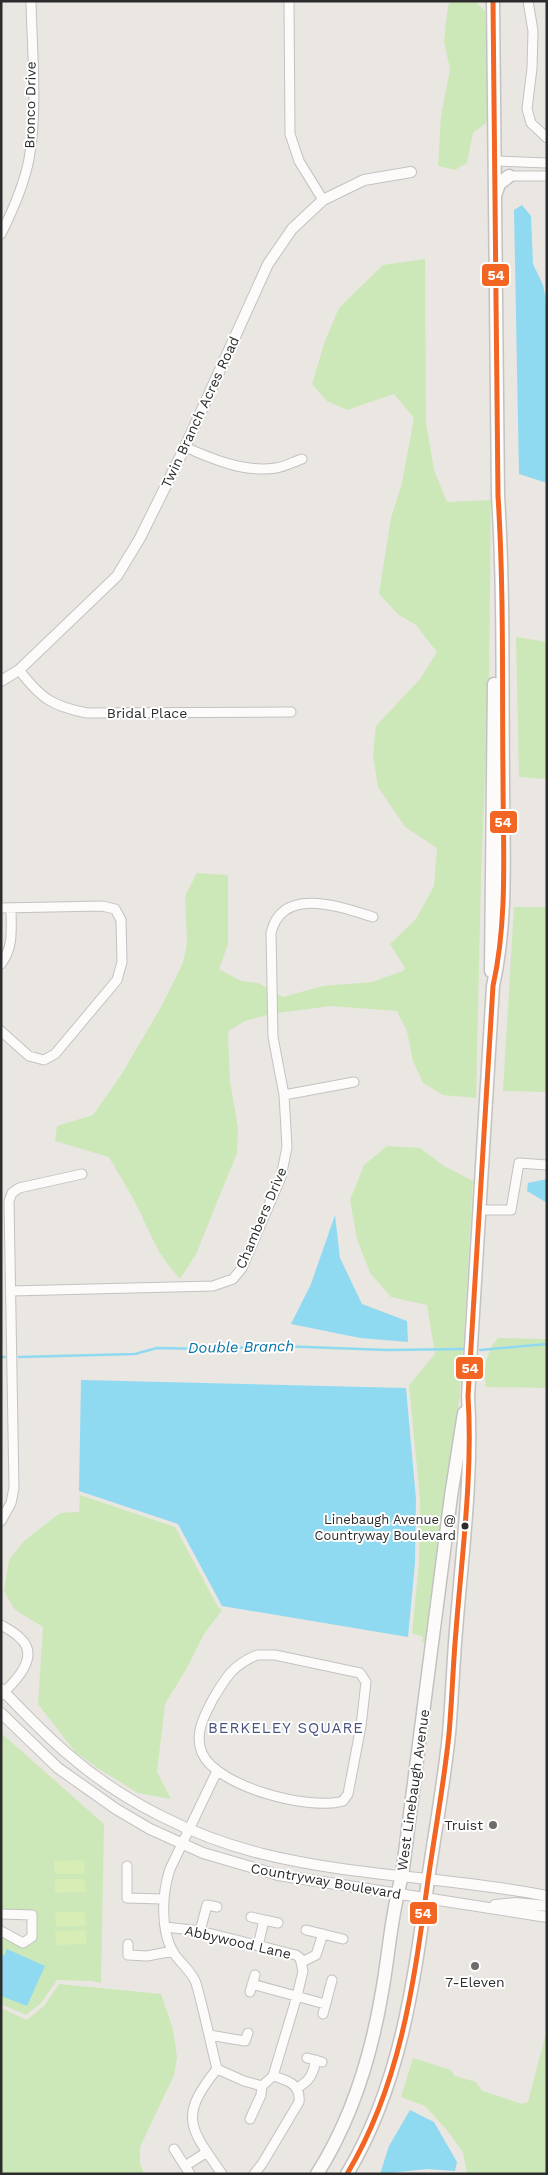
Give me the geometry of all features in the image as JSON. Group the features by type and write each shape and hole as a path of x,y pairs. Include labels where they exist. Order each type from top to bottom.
{"main road":[{"name":"West Linebaugh Avenue","path":"347,2174 375,2120 388,2087 401,2044 412,1990 449,1734 465,1524 470,1425 468,1396 493,986 500,955 497,853 496,531 498,496 493,1"},
{"path":"496,196 499,184 509,176"},
{"name":"West Linebaugh Avenue","path":"317,2174 342,2129 362,2080 382,1994 397,1895 402,1876 451,1496 468,1396"},
{"path":"437,1613 457,1615"}],"street":[{"name":"Bronco Drive","path":"1,234 16,204 29,159 32,126 31,1"},
{"path":"289,1 290,134 299,161 323,200"},
{"path":"528,1 533,31 532,68 526,109 531,123 547,138"},
{"path":"495,161 547,163"},
{"name":"Twin Branch Acres Road","path":"1,680 19,670 118,576 140,538 185,447 268,264 292,229 323,200 364,180 412,172"},
{"path":"509,176 547,176"},
{"path":"185,447 239,467 275,468 302,459"},
{"name":"Bridal Place","path":"19,670 36,691 62,708 87,714 291,712"},
{"name":"Chambers Drive","path":"11,1291 213,1286 233,1279 242,1268 284,1167 288,1136 284,1095 273,1037 271,933 273,921 290,905 330,903 373,917"},
{"path":"1,964 7,957 11,943 6,908 102,906 115,909 121,920 122,962 117,980 106,996 55,1054 44,1060 30,1056 1,1031"},
{"path":"284,1095 354,1082"},
{"path":"480,1210 510,1210 519,1162 547,1165"},
{"path":"1,1521 11,1504 14,1488 9,1201 12,1193 19,1188 82,1174"},
{"path":"1,1625 20,1637 26,1647 27,1655 24,1670 2,1692"},
{"path":"258,1655 275,1655 360,1673 364,1676 366,1682 361,1726 348,1794 343,1801 335,1804 300,1801 267,1794 217,1771 208,1763 202,1753 199,1743 201,1722 220,1688 241,1662 258,1655"},
{"name":"Countryway Boulevard","path":"2,1692 69,1755 124,1794 190,1830 263,1854 308,1863 428,1878 547,1896"},
{"name":"Countryway Boulevard","path":"1,1713 58,1768 116,1809 183,1844 231,1862 263,1871 397,1895 547,1917"},
{"path":"58,1768 69,1755"},
{"name":"Abbywood Lane","path":"217,1771 170,1869 162,1899 172,1951 195,1980 217,2069"},
{"path":"127,1866 127,1898 162,1899"},
{"path":"484,1907 515,1903 547,1906"},
{"path":"200,1931 203,1904 218,1907"},
{"path":"1,1914 32,1915 32,1937 23,1943 1,1930"},
{"path":"251,1916 278,1923"},
{"path":"258,1946 264,1920"},
{"name":"Abbywood Lane","path":"166,1927 200,1931 296,1956 302,1962 304,1971 273,2076"},
{"path":"306,1930 343,1939"},
{"path":"302,1962 316,1955 323,1934"},
{"path":"128,1944 128,1955 147,1956 172,1951"},
{"path":"252,1984 297,1996 324,2009 332,1980"},
{"path":"209,2035 245,2041"},
{"path":"297,2088 305,2084 312,2077 315,2060"},
{"path":"222,2174 193,2128 191,2118 194,2104 207,2081 217,2069 244,2081 262,2086"},
{"path":"250,2120 261,2095 262,2086 273,2076 289,2081 297,2088 300,2098 298,2108 254,2174"},
{"path":"174,2149 187,2170 207,2152"}],"green space":[{"path":"451,1 475,1 485,11 487,49 487,122 473,133 467,163 455,170 438,166 441,116 450,69 444,41 448,6"},
{"path":"425,259 426,423 434,470 447,502 491,500 489,675 481,877 476,1098 443,1095 423,1083 413,1061 407,1031 397,1011 331,1006 277,1013 277,994 283,997 323,986 372,982 403,971 405,968 390,944 416,919 434,886 437,848 405,827 378,787 373,754 376,726 420,679 437,652 416,625 399,615 379,594 391,518 402,483 414,418 394,394 347,410 327,401 312,384 325,341 339,308 383,265"},
{"path":"516,637 547,642 547,779 519,777"},
{"path":"197,873 228,875 228,944 219,969 241,981 258,983 267,988 267,1015 245,1021 228,1031 230,1081 238,1128 237,1153 196,1254 180,1279 157,1247 109,1157 55,1141 57,1126 93,1115 121,1075 160,1009 183,963 187,943 185,896"},
{"path":"514,907 547,907 547,1092 503,1091"},
{"path":"387,1146 420,1148 444,1166 473,1181 462,1368 456,1432 426,1642 422,1643 423,1637 412,1633 419,1563 420,1499 409,1385 435,1354 427,1305 391,1297 370,1273 357,1239 350,1200 364,1165"},
{"path":"498,1338 547,1339 547,1388 486,1387 486,1361"},
{"path":"80,1495 175,1527 218,1607 222,1610 204,1634 187,1668 165,1704 157,1772 171,1799 138,1793 75,1752 38,1704 43,1627 14,1609 4,1591 9,1560 24,1541 61,1513 79,1512"},
{"path":"1,1733 104,1824 101,1983 57,1980 41,2003 26,2015 1,2004 1,1936 20,1946 29,1945 37,1937 37,1915 32,1911 1,1910"},
{"path":"84,1860 85,1874 55,1874 54,1861"},
{"path":"55,1879 85,1879 85,1892 55,1893"},
{"path":"55,1912 85,1912 86,1926 56,1926"},
{"path":"86,1930 86,1944 56,1945 55,1931"},
{"path":"59,1984 161,1994 173,2029 177,2058 174,2075 140,2147 140,2163 144,2174 1,2174 1,2008 27,2020 44,2006"},
{"path":"547,2029 547,2174 467,2174 463,2152 446,2129 425,2106 401,2097 413,2058 451,2070 455,2076 476,2082 482,2091 522,2104 528,2102"}],"water":[{"path":"522,205 531,216 533,264 543,285 547,304 547,483 519,474 514,210"},
{"path":"547,1179 547,1203 527,1191 528,1183"},
{"path":"335,1215 340,1258 362,1304 407,1321 408,1342 360,1338 291,1324 311,1284"},
{"path":"81,1380 406,1388 416,1499 415,1563 408,1637 222,1606 178,1524 79,1491"},
{"path":"7,1949 45,1966 27,2006 1,1996 1,1955 4,1956"},
{"path":"410,2110 434,2122 457,2162 455,2171 427,2169 380,2174 389,2146"}],"waterway":[{"name":"Double Branch","path":"480,1350 547,1344"},
{"name":"Double Branch","path":"19,1357 135,1354 157,1348 207,1349 279,1346 387,1350 463,1349"}],"transit line":[{"name":"54","path":"347,2174 365,2140 393,2068 417,1956 447,1752 466,1514 469,1455 468,1396 493,986 501,935 504,882 493,1"}],"place":[{"name":"Linebaugh Avenue @ Countryway Boulevard","path":"465,1526"},
{"name":"Truist","path":"493,1825"},
{"name":"7-Eleven","path":"475,1966"}],"district":[{"name":"BERKELEY SQUARE","path":"286,1728"}]}
